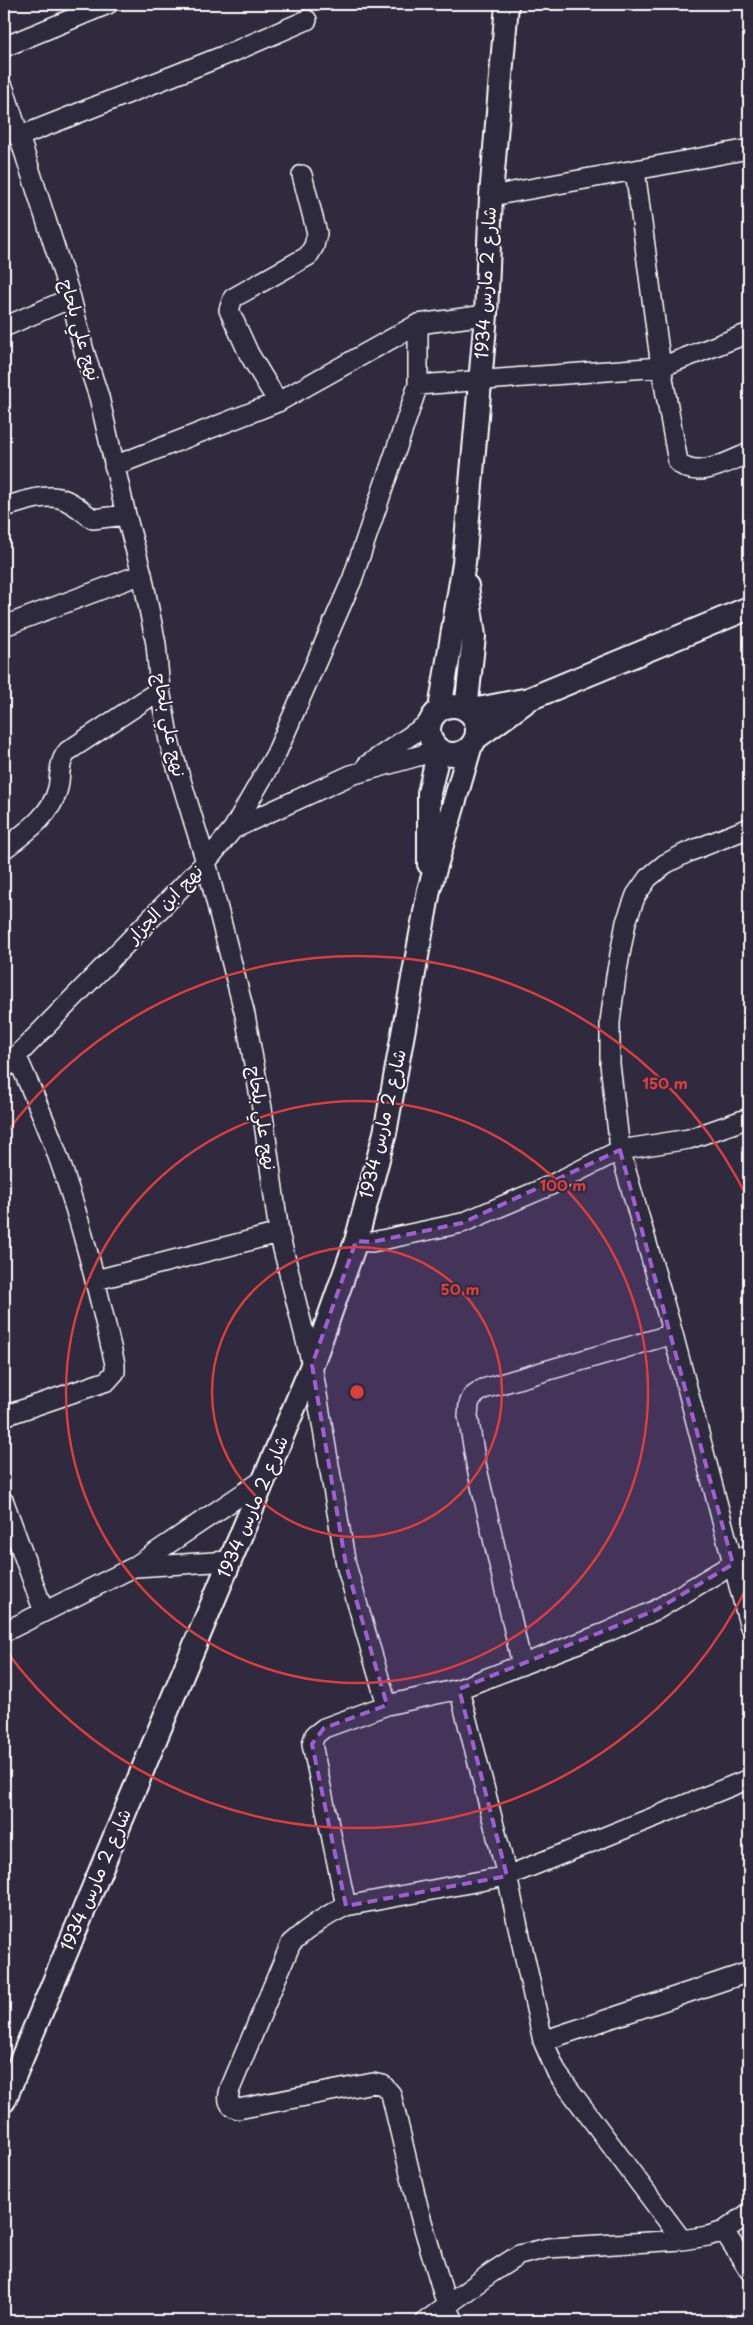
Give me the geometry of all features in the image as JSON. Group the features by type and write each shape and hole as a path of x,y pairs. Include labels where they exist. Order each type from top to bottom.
{"street":[{"path":"4,47 108,4"},
{"name":"شارع 2 مارس 1934","path":"435,716 464,563 486,315 491,196 507,4"},
{"path":"18,137 232,52 307,20"},
{"name":"نهج علي بلحاج","path":"4,89 71,298 84,351 99,397 114,466 142,574 156,644 160,690 169,741 206,862 245,1015 262,1108 279,1233 312,1366 346,1565 387,1705"},
{"path":"491,196 749,149"},
{"path":"635,170 660,367 678,462 684,467 697,471 749,453"},
{"path":"278,402 249,354 229,310 233,298 308,256 314,246 317,233 302,175"},
{"path":"4,327 71,298"},
{"path":"114,466 278,402 418,324 486,315"},
{"path":"233,829 276,754 352,580 418,385 418,324"},
{"path":"418,385 660,367 749,333"},
{"path":"4,507 45,498 59,498 72,504 93,519 126,515"},
{"name":"شارع 2 مارس 1934","path":"464,563 474,636 467,710"},
{"path":"4,626 142,574"},
{"path":"351,775 435,716 453,706 467,710 529,700 749,608"},
{"path":"4,849 44,815 54,800 58,788 62,758 68,750 160,690"},
{"path":"351,775 439,750 455,755 529,700"},
{"path":"467,710 476,724 473,743"},
{"path":"435,716 430,738 439,750"},
{"name":"شارع 2 مارس 1934","path":"4,2101 312,1366 356,1241 385,1133 429,890 473,743"},
{"name":"شارع 2 مارس 1934","path":"429,890 429,793 439,750"},
{"name":"نهج ابن الجزار","path":"10,1063 206,862 233,829 351,775"},
{"path":"749,828 686,852 664,864 648,878 636,895 626,922 610,1022 610,1064 620,1150 673,1334 749,1624"},
{"path":"4,1416 113,1377 115,1364 96,1280 55,1147 10,1063"},
{"path":"356,1241 372,1242 462,1223 549,1186 620,1150 689,1139 749,1118"},
{"path":"96,1280 279,1233"},
{"path":"522,1664 476,1464 468,1416 469,1404 476,1393 483,1389 673,1334"},
{"path":"4,1632 134,1567 266,1478"},
{"path":"4,1502 44,1612"},
{"path":"346,1906 312,1744 315,1735 324,1728 387,1705 459,1689 656,1610 749,1554"},
{"path":"134,1567 229,1561"},
{"path":"459,1689 507,1876 543,2041 557,2073 682,2240"},
{"path":"450,2314 420,2215 391,2094 383,2084 373,2084 238,2109 232,2107 229,2102 230,2089 291,1943 310,1926 346,1906 507,1876 749,1779"},
{"path":"543,2041 749,1972"},
{"path":"426,2321 450,2314 491,2273 519,2256 548,2248 582,2244 617,2245 682,2240 724,2231 749,2213"},
{"path":"724,2231 749,2270"}],"highlighted area":[{"path":"620,1150 733,1564 656,1610 459,1689 507,1876 346,1906 312,1744 324,1728 387,1705 346,1565 312,1365 356,1241 372,1242 462,1223"}]}
